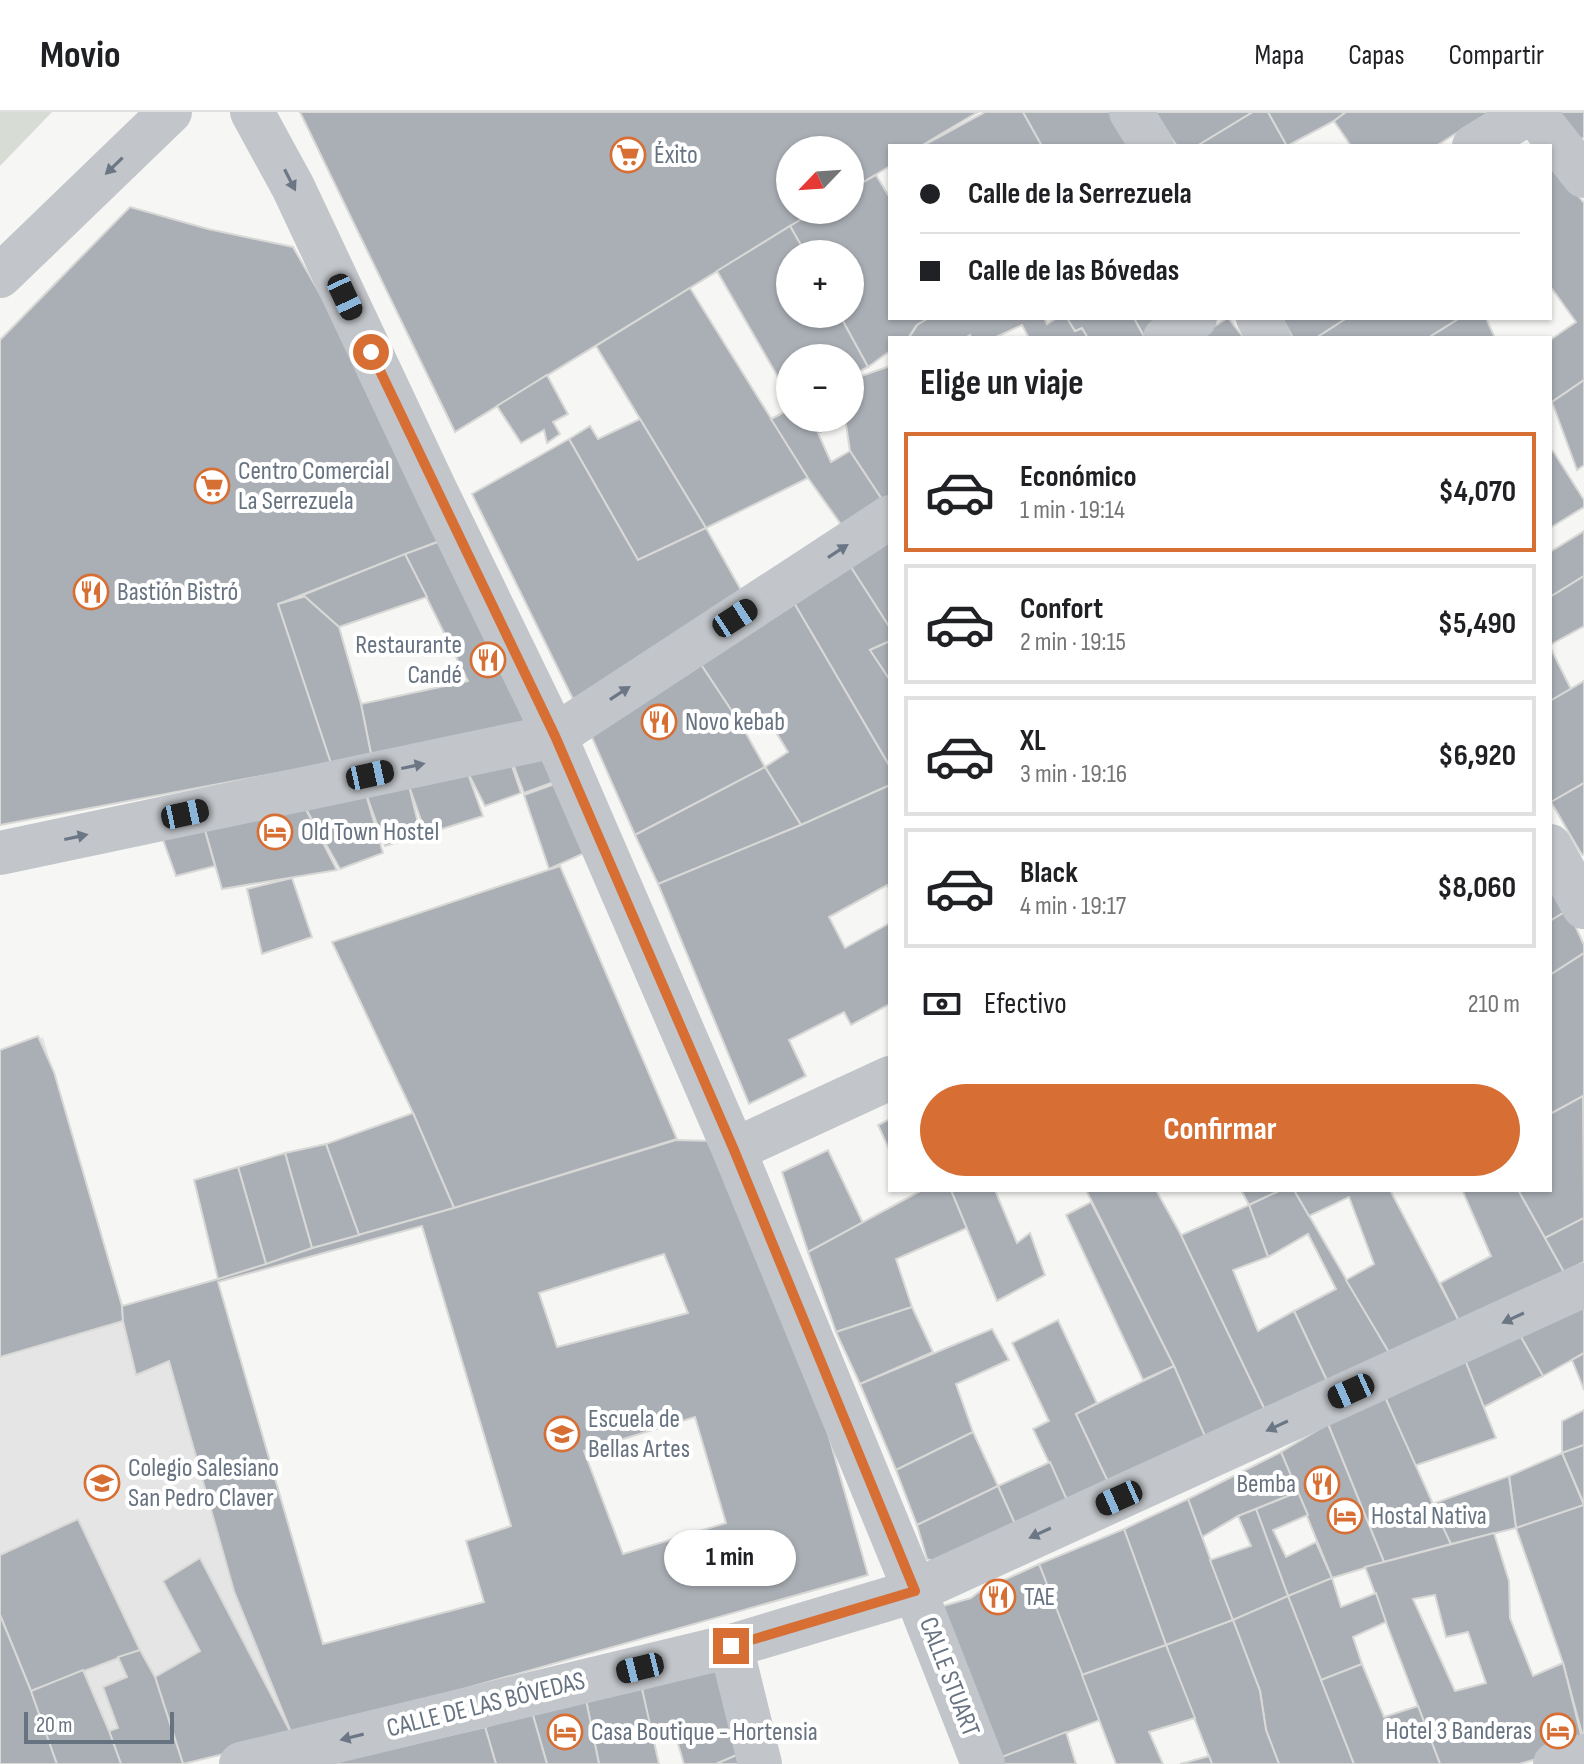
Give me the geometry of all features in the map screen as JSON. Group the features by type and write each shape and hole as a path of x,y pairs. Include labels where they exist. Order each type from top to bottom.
{"street":[{"path":"0,276 170,112"},
{"name":"CALLE STUART","path":"252,112 293,187 555,736 734,1150 983,1764"},
{"path":"1131,112 1151,144"},
{"path":"1477,144 1532,112 1584,176"},
{"path":"1168,336 1192,320"},
{"path":"0,853 555,736 888,518"},
{"path":"1552,850 1584,907"},
{"path":"734,1150 888,1079"},
{"name":"CALLE DE LAS BÓVEDAS","path":"241,1764 731,1646 915,1591 1584,1285"},
{"path":"731,1646 760,1764"},
{"path":"1555,1764 1584,1756"}],"shaded area":[{"path":"0,112 52,112 0,166"},
{"name":"Colegio Salesiano San Pedro Claver","path":"43,1037 122,1306 136,1375 169,1361 293,1737 0,1764 0,1050"}],"building":[{"path":"300,112 978,112 924,144 888,144 888,167 864,182 864,136 776,136 776,224 794,224 455,432"},
{"path":"985,112 1023,112 1041,144 926,144"},
{"path":"1023,112 1119,112 1138,144 1041,144"},
{"path":"1153,112 1253,112 1200,144 1176,144"},
{"path":"1253,112 1268,112 1286,144 1200,144"},
{"path":"1268,112 1344,114 1291,144 1286,144"},
{"path":"1346,112 1490,112 1439,144 1350,144 1334,121"},
{"path":"1555,112 1584,112 1584,137 1578,142"},
{"path":"1552,165 1584,203 1584,380 1552,402 1552,339 1576,322 1552,289"},
{"path":"876,175 888,195 888,320 926,320 917,325 909,336 888,336 888,352 868,367 864,360 864,344 855,344 847,328 864,328 864,240 798,240 790,226 864,224 864,182"},
{"name":"Centro Comercial La Serrezuela","path":"130,207 208,229 293,247 401,434 447,538 278,604 331,763 0,825 0,340"},
{"path":"790,226 798,240 776,240 776,328 847,328 855,344 776,344 776,374 717,271"},
{"path":"690,288 776,426 776,432 779,432 808,478 706,528 596,346"},
{"path":"926,320 1045,320 1047,324 1054,320 1068,320 1075,331 1082,328 1087,336 1028,336 1022,325 998,336 910,336 917,325"},
{"path":"1068,320 1135,320 1144,336 1087,336 1082,328 1075,331"},
{"path":"1135,320 1171,320 1148,336 1144,336"},
{"path":"1230,320 1242,336 1198,336"},
{"path":"1283,320 1344,320 1319,336 1292,336"},
{"path":"1344,320 1457,320 1431,336 1319,336"},
{"path":"1457,320 1487,320 1494,336 1431,336"},
{"path":"888,367 888,502 885,504 850,451 847,432 864,432 864,375"},
{"path":"547,375 568,414 553,422 560,434 547,443 544,430 521,443 497,406"},
{"path":"1584,380 1584,465 1577,470 1552,402"},
{"path":"640,419 706,528 638,560 569,439 590,426 598,439"},
{"path":"779,432 820,432 818,433 831,462 850,451 885,504 845,530"},
{"path":"569,439 638,560 706,528 745,597 573,699 472,494"},
{"path":"1552,452 1584,500 1584,507 1552,527"},
{"path":"1584,531 1584,576 1552,596 1552,551"},
{"path":"457,535 545,722 372,759 361,704 468,681 405,554"},
{"path":"885,535 888,540 888,625 847,561"},
{"path":"405,554 427,597 339,627 303,595"},
{"path":"847,561 888,625 888,642 870,650 888,677 888,764 790,596"},
{"path":"1584,576 1584,626 1552,644 1552,596"},
{"path":"303,595 339,627 361,704 372,759 331,763 278,604"},
{"path":"790,596 888,764 888,786 801,825 765,767 788,752 765,714 743,728 698,660"},
{"path":"888,642 888,677 870,650"},
{"path":"1552,651 1571,689 1552,700"},
{"path":"698,660 765,767 635,835 586,724"},
{"path":"1584,681 1584,783 1552,801 1552,700"},
{"path":"555,739 570,776 524,793 510,756"},
{"path":"509,757 521,793 485,806 467,771"},
{"path":"765,767 801,825 658,884 635,835"},
{"path":"467,771 483,816 426,834 409,786"},
{"path":"571,778 600,846 549,869 524,795"},
{"path":"1584,783 1584,854 1582,855 1552,801"},
{"path":"409,786 421,835 385,846 365,791"},
{"path":"888,786 888,887 829,917 845,948 888,924 888,1005 851,1025 844,1012 789,1040 806,1076 749,1104 658,884"},
{"path":"365,791 383,853 340,869 301,800"},
{"path":"301,800 337,870 222,889 204,827"},
{"path":"204,827 215,866 176,876 162,837"},
{"path":"560,866 677,1139 454,1208 332,942"},
{"path":"292,878 312,937 262,954 247,889"},
{"path":"1552,882 1568,910 1552,920"},
{"path":"1568,910 1584,945 1584,953 1552,974 1552,920"},
{"path":"1584,953 1584,1096 1552,1113 1552,974"},
{"path":"38,1036 54,1072 122,1306 123,1321 0,1357 0,1050"},
{"path":"1583,1096 1584,1218 1545,1238 1519,1192 1552,1192 1552,1113"},
{"path":"413,1113 454,1208 359,1235 326,1144"},
{"path":"888,1120 888,1147 878,1125"},
{"name":"Escuela de Bellas Artes","path":"676,1140 712,1141 806,1355 868,1575 293,1737 234,1591 169,1361 136,1375 122,1306","holes":["422,1226 511,1526 466,1541 484,1602 323,1644 218,1282","664,1254 688,1313 557,1347 539,1293","695,1417 726,1523 623,1554 584,1451"]},
{"path":"326,1144 359,1235 312,1248 285,1153"},
{"path":"828,1150 863,1223 808,1252 782,1172"},
{"path":"285,1153 312,1248 266,1264 238,1167"},
{"path":"238,1167 266,1264 218,1279 194,1180"},
{"path":"918,1192 952,1192 967,1228 896,1259 912,1307 836,1332 808,1252"},
{"path":"952,1192 996,1192 1017,1243 1030,1233 1045,1275 997,1301"},
{"path":"1087,1192 1157,1192 1267,1414 1208,1443 1174,1366"},
{"path":"1242,1192 1277,1192 1249,1205"},
{"path":"1277,1192 1295,1192 1390,1354 1330,1387 1294,1311 1336,1289 1308,1234 1268,1257 1249,1205"},
{"path":"1295,1192 1391,1192 1459,1321 1390,1354 1346,1280 1374,1264 1349,1197 1309,1216"},
{"path":"1463,1192 1519,1192 1564,1272 1459,1321 1440,1283 1491,1256"},
{"path":"1091,1202 1174,1366 1143,1380 1066,1215"},
{"path":"1249,1205 1268,1257 1233,1270 1258,1331 1294,1311 1330,1387 1267,1414 1181,1235"},
{"path":"1584,1218 1584,1262 1564,1272 1545,1238"},
{"path":"1584,1295 1584,1353 1543,1376 1517,1330"},
{"path":"912,1307 933,1352 860,1384 836,1332"},
{"path":"1058,1320 1097,1403 1076,1414 1112,1490 1071,1509 1033,1429 1049,1421 1012,1343"},
{"path":"992,1329 1009,1360 956,1384 973,1432 896,1470 860,1384"},
{"path":"1517,1330 1543,1376 1484,1407 1463,1355"},
{"path":"1584,1353 1584,1390 1572,1360"},
{"path":"1463,1355 1496,1438 1414,1466 1385,1397"},
{"path":"1174,1366 1208,1443 1112,1490 1076,1414"},
{"path":"1385,1397 1451,1544 1384,1562 1328,1424"},
{"path":"1584,1410 1584,1445 1562,1453 1562,1421"},
{"path":"1328,1424 1384,1562 1332,1578 1281,1452"},
{"path":"973,1432 998,1486 917,1525 896,1470"},
{"path":"1584,1445 1584,1504 1562,1453"},
{"path":"1281,1452 1298,1492 1238,1516 1202,1537 1188,1499"},
{"path":"1562,1453 1584,1505 1516,1528 1509,1476"},
{"path":"1050,1462 1071,1509 1019,1533 998,1486"},
{"path":"1509,1476 1516,1528 1451,1544 1432,1504"},
{"path":"998,1486 1019,1533 951,1567 927,1559 917,1525"},
{"path":"1298,1492 1308,1515 1273,1530 1286,1557 1316,1542 1332,1578 1288,1596 1256,1509"},
{"path":"1188,1499 1233,1620 1166,1645 1124,1529"},
{"path":"1584,1505 1584,1741 1563,1663 1516,1528"},
{"path":"1256,1509 1288,1596 1233,1620 1210,1560 1251,1546 1238,1516"},
{"path":"78,1519 140,1650 31,1691 0,1615 0,1555"},
{"path":"1124,1529 1166,1645 1082,1675 1039,1564"},
{"path":"1494,1533 1509,1581 1510,1618 1533,1676 1563,1663 1584,1746 1519,1764 1440,1764 1365,1567","holes":["1435,1595 1446,1637 1468,1632 1486,1683 1455,1691 1413,1599"]},
{"path":"200,1558 293,1737 183,1764 155,1677 200,1651 163,1581"},
{"path":"1039,1564 1100,1720 997,1759 943,1606 971,1598"},
{"path":"1332,1578 1341,1607 1376,1593 1386,1622 1353,1637 1362,1664 1321,1680 1288,1596"},
{"path":"1288,1596 1354,1764 1279,1764 1266,1730 1260,1691 1233,1620"},
{"path":"0,1615 31,1691 57,1764 0,1764"},
{"path":"1233,1620 1260,1691 1266,1730 1279,1764 1212,1764 1166,1645"},
{"path":"1166,1645 1195,1718 1149,1732 1163,1764 1116,1764 1082,1675"},
{"path":"140,1650 155,1677 183,1764 121,1764 109,1731 118,1728 103,1687 127,1677 118,1657"},
{"path":"1362,1664 1384,1717 1418,1706 1440,1764 1354,1764 1321,1680"},
{"path":"725,1667 746,1751 716,1764 684,1764 673,1727 651,1733 642,1689"},
{"path":"83,1670 121,1764 57,1764 31,1691"},
{"path":"642,1689 659,1764 599,1764 585,1695"},
{"path":"585,1695 599,1764 547,1764 532,1712"},
{"path":"532,1712 547,1764 496,1764 485,1727"},
{"path":"485,1727 496,1764 327,1764"},
{"path":"1066,1732 1076,1764 1000,1764 997,1759"},
{"path":"746,1751 749,1764 716,1764"},
{"path":"1209,1756 1212,1764 1180,1764"}],"place":[{"name":"Éxito","path":"628,155"},
{"name":"Centro Comercial La Serrezuela","path":"212,486"},
{"name":"Bastión Bistró","path":"91,592"},
{"name":"Restaurante Candé","path":"488,660"},
{"name":"Novo kebab","path":"659,722"},
{"name":"Old Town Hostel","path":"275,832"},
{"name":"Escuela de Bellas Artes","path":"562,1434"},
{"name":"Colegio Salesiano San Pedro Claver","path":"102,1483"},
{"name":"Bemba","path":"1322,1484"},
{"name":"Hostal Nativa","path":"1345,1516"},
{"name":"TAE","path":"998,1597"},
{"name":"Hotel 3 Banderas","path":"1558,1731"},
{"name":"Casa Boutique - Hortensia","path":"565,1732"}],"route":[{"path":"371,352 555,736 734,1150 915,1591 731,1646"}]}
